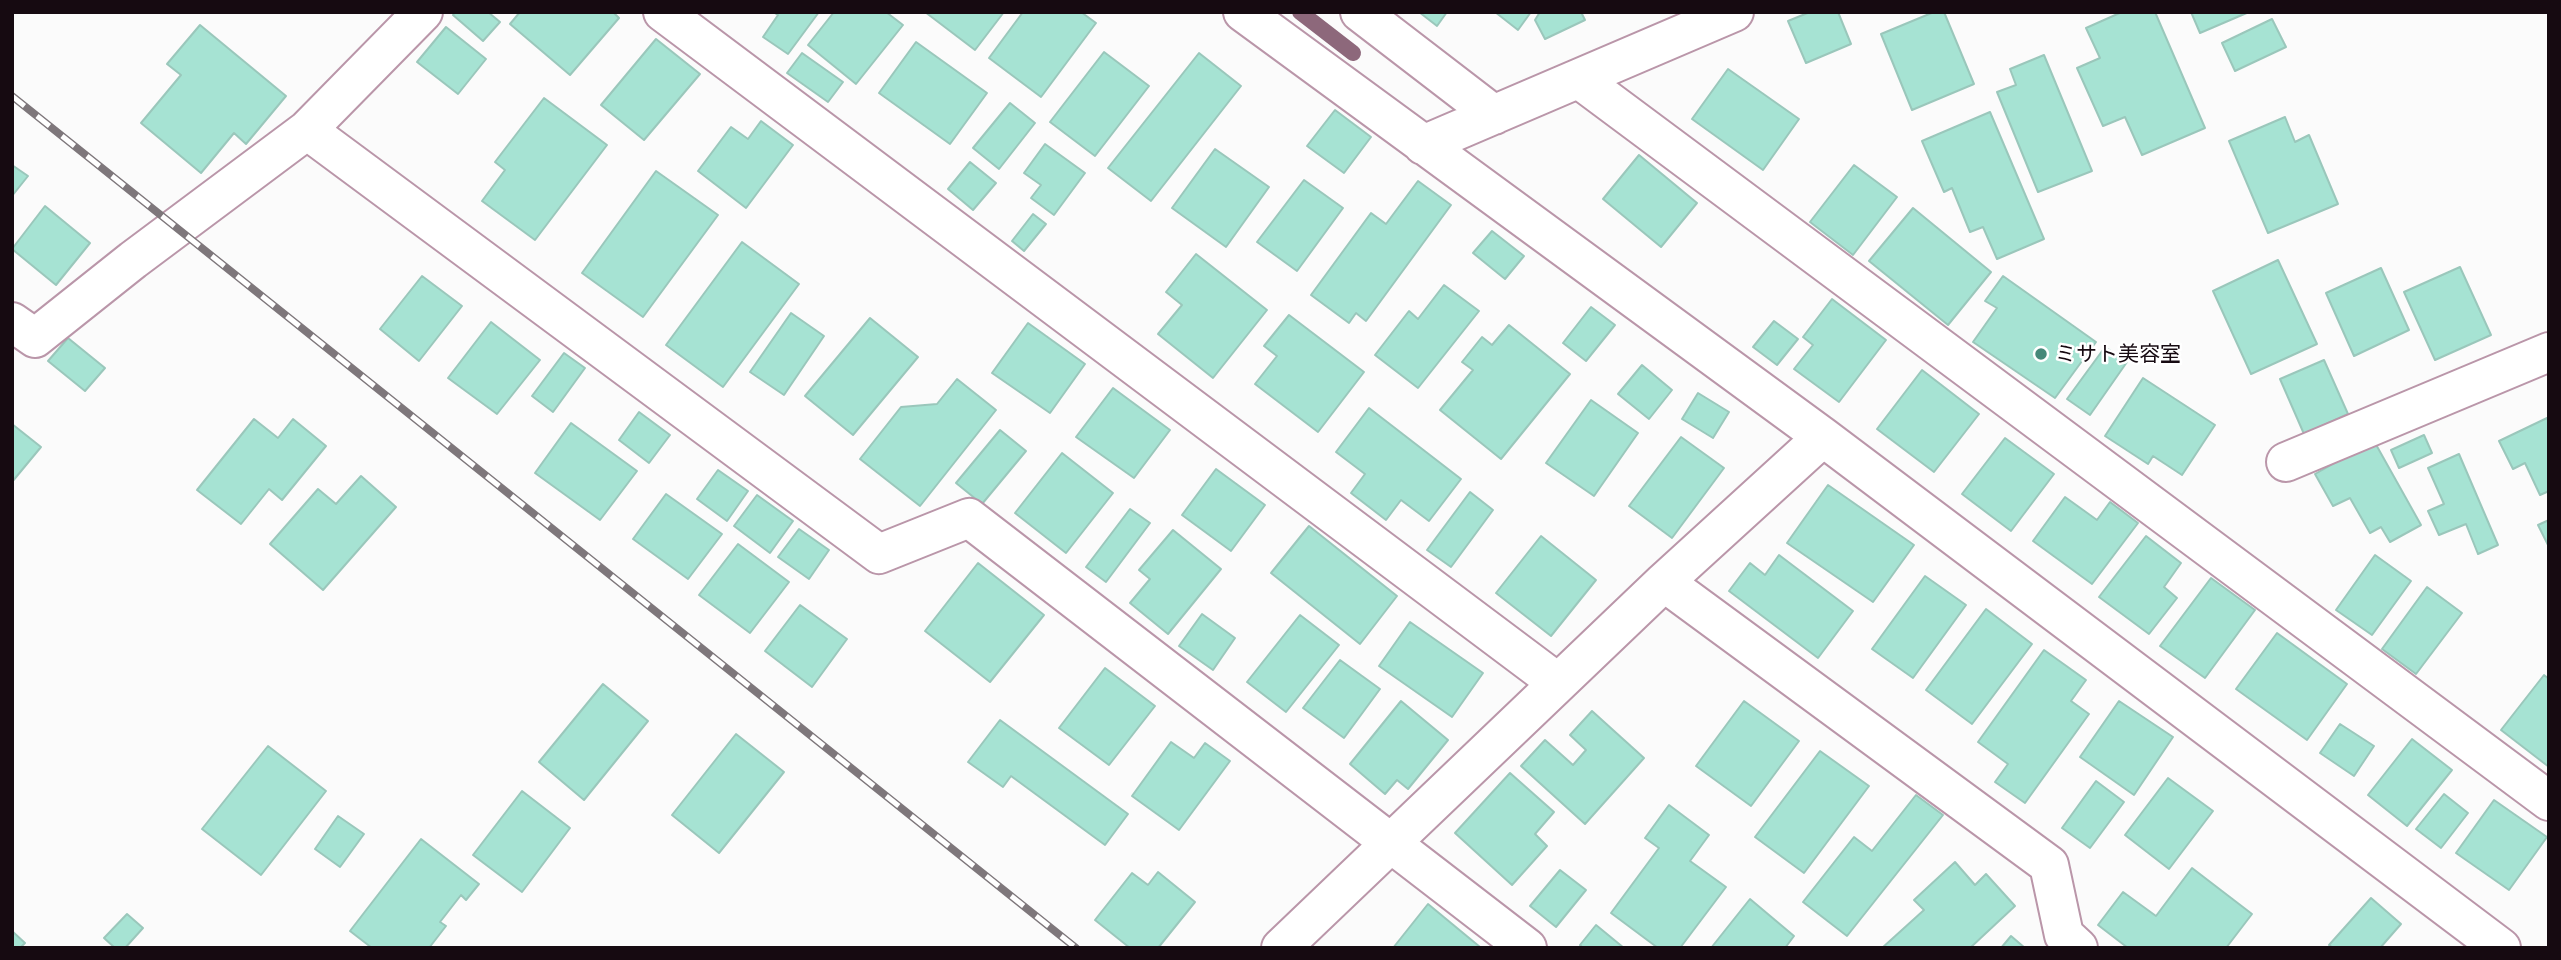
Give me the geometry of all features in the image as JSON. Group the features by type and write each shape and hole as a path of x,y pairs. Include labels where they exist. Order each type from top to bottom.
{"street":[{"path":"12,322 35,338 133,260 307,130 423,12"},
{"path":"663,12 1558,683"},
{"path":"1243,12 1823,437 2501,948"},
{"path":"1360,12 1494,115"},
{"path":"1423,145 1734,12"},
{"path":"1580,79 2549,801"},
{"path":"307,130 879,554 969,518 1527,948"},
{"path":"2286,462 2549,352"},
{"path":"1281,948 1664,582 1823,437"},
{"path":"1664,582 2049,865 2064,935 2078,948"}],"building":[{"path":"455,12 488,12 500,22 483,41 453,15"},
{"path":"520,12 613,12 619,18 570,75 510,24"},
{"path":"773,12 819,12 788,54 763,37 778,15"},
{"path":"834,12 886,12 903,25 856,84 808,45"},
{"path":"925,12 1004,12 975,50"},
{"path":"1023,12 1081,12 1096,23 1041,97 989,58"},
{"path":"1419,12 1447,12 1437,26"},
{"path":"1495,12 1531,12 1518,30"},
{"path":"1540,12 1581,12 1585,20 1545,39 1535,20"},
{"path":"1810,12 1838,12 1851,44 1806,63 1788,21"},
{"path":"1934,12 1944,12 1974,84 1912,110 1881,34"},
{"path":"2122,12 2155,12 2205,128 2142,155 2125,117 2103,126 2077,68 2100,58 2086,28"},
{"path":"2191,12 2249,12 2200,33"},
{"path":"2272,19 2286,47 2235,71 2222,43"},
{"path":"200,25 286,96 246,144 234,133 201,173 141,123 181,75 167,64"},
{"path":"446,27 486,59 458,94 417,62"},
{"path":"656,39 700,74 644,140 601,105"},
{"path":"916,42 987,93 950,144 879,93"},
{"path":"1104,52 1149,86 1095,156 1050,122"},
{"path":"802,53 843,82 828,102 787,73"},
{"path":"1199,53 1241,86 1151,201 1108,168"},
{"path":"2044,55 2092,171 2038,192 1997,92 2016,85 2010,69"},
{"path":"1728,69 1799,119 1763,170 1692,119"},
{"path":"544,98 607,145 535,240 482,201 505,170 495,162"},
{"path":"1010,103 1035,123 999,169 973,148"},
{"path":"1335,110 1371,137 1344,173 1307,146"},
{"path":"1990,112 2044,239 1997,259 1983,227 1970,232 1952,188 1944,192 1922,141"},
{"path":"2285,117 2295,142 2309,135 2338,204 2268,233 2229,141"},
{"path":"761,121 793,145 746,208 698,171 731,127 748,139"},
{"path":"1045,144 1085,173 1054,215 1031,198 1041,185 1024,173"},
{"path":"1215,149 1269,187 1226,247 1172,208"},
{"path":"1639,155 1697,203 1661,247 1603,199"},
{"path":"970,162 996,183 973,210 948,189"},
{"path":"12,165 28,176 12,196"},
{"path":"1854,165 1897,197 1853,255 1810,222"},
{"path":"656,171 718,215 643,317 582,273"},
{"path":"1304,180 1343,208 1297,271 1257,242"},
{"path":"1418,181 1451,205 1366,321 1356,313 1349,323 1311,295 1371,213 1386,224"},
{"path":"45,206 90,243 56,285 12,249"},
{"path":"1913,208 1991,272 1948,325 1869,261"},
{"path":"1033,214 1046,224 1024,251 1012,241"},
{"path":"1492,231 1524,256 1505,279 1473,253"},
{"path":"742,242 799,284 723,387 666,345"},
{"path":"1196,254 1267,310 1213,378 1158,334 1182,305 1166,292"},
{"path":"2278,260 2317,344 2251,374 2213,291"},
{"path":"2460,267 2491,335 2435,360 2404,292"},
{"path":"2381,268 2409,330 2354,356 2326,293"},
{"path":"422,276 462,306 419,361 380,329"},
{"path":"2003,276 2096,342 2055,398 1973,342 1997,308 1985,301"},
{"path":"1444,285 1479,311 1418,388 1375,355 1409,311 1418,319"},
{"path":"1832,299 1886,340 1839,402 1794,369 1813,345 1803,337"},
{"path":"1591,307 1615,325 1586,361 1563,343"},
{"path":"791,313 824,336 784,395 750,372"},
{"path":"1289,315 1364,372 1318,432 1255,384 1277,356 1264,346"},
{"path":"870,318 918,357 853,435 805,396"},
{"path":"1774,321 1798,339 1777,365 1753,347"},
{"path":"491,322 540,360 497,414 448,378"},
{"path":"1028,323 1085,364 1050,413 992,373"},
{"path":"1509,325 1570,374 1501,459 1440,410 1473,370 1462,362 1482,337 1492,345"},
{"path":"68,338 105,368 85,391 48,361"},
{"path":"2105,347 2127,362 2090,415 2067,399"},
{"path":"564,353 585,368 553,412 532,396"},
{"path":"2324,360 2348,414 2304,434 2280,379"},
{"path":"1642,365 1672,390 1649,419 1618,394"},
{"path":"1922,370 1979,414 1934,472 1877,429"},
{"path":"2143,378 2215,425 2182,475 2153,456 2148,464 2105,436"},
{"path":"957,379 996,410 920,506 860,459 901,407 937,404"},
{"path":"1113,388 1170,430 1134,478 1076,437"},
{"path":"1698,393 1729,412 1713,438 1682,419"},
{"path":"1591,400 1638,433 1594,496 1546,463"},
{"path":"1369,408 1461,479 1429,521 1401,500 1386,520 1351,493 1365,474 1336,452"},
{"path":"639,412 670,435 649,463 619,440"},
{"path":"2547,418 2549,491 2540,495 2525,463 2513,469 2499,441"},
{"path":"254,419 278,438 293,419 326,446 282,500 269,489 241,524 197,490"},
{"path":"571,423 637,471 600,520 535,473"},
{"path":"12,424 41,447 12,482"},
{"path":"1000,430 1026,451 982,504 956,483"},
{"path":"2424,435 2432,453 2399,468 2391,450"},
{"path":"1681,437 1724,468 1672,538 1629,506"},
{"path":"2005,438 2054,474 2011,531 1962,494"},
{"path":"2374,441 2421,525 2390,542 2381,527 2370,533 2350,498 2333,506 2315,474"},
{"path":"1062,453 1113,493 1066,553 1015,513"},
{"path":"2459,454 2498,545 2478,554 2466,524 2439,535 2428,511 2444,504 2428,468"},
{"path":"1216,469 1265,505 1231,551 1182,515"},
{"path":"718,470 748,491 727,521 697,499"},
{"path":"361,476 396,507 323,590 270,544 318,489 336,504"},
{"path":"1828,485 1914,545 1873,602 1787,543"},
{"path":"1470,492 1493,510 1451,567 1427,550"},
{"path":"666,494 722,534 688,579 633,539"},
{"path":"757,495 793,521 770,553 734,526"},
{"path":"2065,497 2097,520 2110,502 2138,523 2092,584 2033,541"},
{"path":"1130,509 1150,523 1106,582 1086,567"},
{"path":"2549,520 2549,547 2538,525"},
{"path":"1309,526 1397,596 1360,644 1271,573"},
{"path":"799,529 829,550 809,579 778,557"},
{"path":"1173,530 1221,569 1168,634 1130,603 1150,579 1139,570"},
{"path":"1541,536 1596,580 1551,636 1496,593"},
{"path":"2146,536 2181,563 2164,587 2177,598 2149,634 2099,597"},
{"path":"738,544 789,582 750,633 699,595"},
{"path":"1779,555 1853,611 1818,658 1729,591 1750,563 1765,575"},
{"path":"2375,555 2411,581 2372,635 2336,610"},
{"path":"978,563 1044,615 990,682 925,631"},
{"path":"1925,576 1966,605 1913,678 1872,649"},
{"path":"2211,578 2255,610 2205,678 2160,646"},
{"path":"2427,587 2462,613 2416,674 2382,649"},
{"path":"800,605 847,639 812,687 765,651"},
{"path":"1986,609 2032,644 1972,724 1926,690"},
{"path":"1202,614 1235,638 1213,670 1179,646"},
{"path":"1300,615 1339,645 1286,712 1247,682"},
{"path":"1410,622 1483,673 1452,717 1379,666"},
{"path":"2277,633 2347,684 2307,740 2236,689"},
{"path":"2044,650 2086,680 2071,701 2089,714 2025,803 1995,782 2008,764 1978,742"},
{"path":"1340,660 1380,689 1344,738 1303,708"},
{"path":"1105,668 1155,706 1109,765 1059,728"},
{"path":"2544,675 2549,679 2549,767 2501,730"},
{"path":"603,684 648,721 584,800 539,762"},
{"path":"1401,701 1448,740 1408,789 1397,780 1385,794 1350,764"},
{"path":"1744,701 1799,741 1751,806 1696,766"},
{"path":"2119,701 2173,737 2134,795 2080,757"},
{"path":"1592,711 1644,758 1585,824 1521,766 1545,740 1573,765 1586,750 1570,735"},
{"path":"1000,720 1128,814 1105,845 1011,776 1003,787 968,762"},
{"path":"2340,724 2374,746 2354,776 2320,753"},
{"path":"736,734 784,772 719,853 672,815"},
{"path":"2412,739 2452,770 2407,826 2368,795"},
{"path":"1171,742 1194,758 1205,743 1230,761 1179,830 1132,796"},
{"path":"268,746 326,791 261,875 202,829"},
{"path":"1820,751 1869,786 1804,873 1755,837"},
{"path":"1510,773 1554,812 1535,834 1547,846 1512,885 1455,833"},
{"path":"2168,778 2213,811 2169,869 2125,835"},
{"path":"2096,781 2124,802 2090,848 2062,828"},
{"path":"522,791 570,828 522,892 473,855"},
{"path":"2444,794 2468,813 2441,848 2416,829"},
{"path":"1916,795 1943,815 1847,936 1803,902 1854,837 1872,851"},
{"path":"2494,800 2547,837 2509,890 2456,853"},
{"path":"1669,805 1709,835 1690,861 1726,887 1680,948 1658,948 1611,913 1659,848 1645,838"},
{"path":"338,816 364,834 340,867 315,849"},
{"path":"421,839 479,884 466,900 461,895 440,922 446,926 429,948 372,948 350,931"},
{"path":"1955,862 1975,885 1986,874 2015,906 1970,948 1882,948 1924,910 1914,900"},
{"path":"2192,868 2252,914 2226,948 2128,948 2098,925 2123,892 2156,916"},
{"path":"1560,870 1586,890 1556,927 1530,906"},
{"path":"1158,872 1195,902 1158,948 1130,948 1095,920 1132,873 1148,885"},
{"path":"2371,898 2401,924 2380,948 2333,948 2329,945"},
{"path":"1750,899 1794,936 1785,948 1711,948"},
{"path":"1428,904 1480,947 1480,948 1393,948"},
{"path":"127,914 143,928 125,948 115,948 104,938"},
{"path":"1596,925 1624,948 1583,948 1580,945"},
{"path":"12,931 25,943 20,948 12,948"},
{"path":"2011,936 2025,948 2001,948"}],"waterway":[{"path":"1300,12 1353,53"}],"railway":[{"path":"12,96 1076,948"}],"place":[{"name":"ミサト美容室","path":"2041,354"}]}
